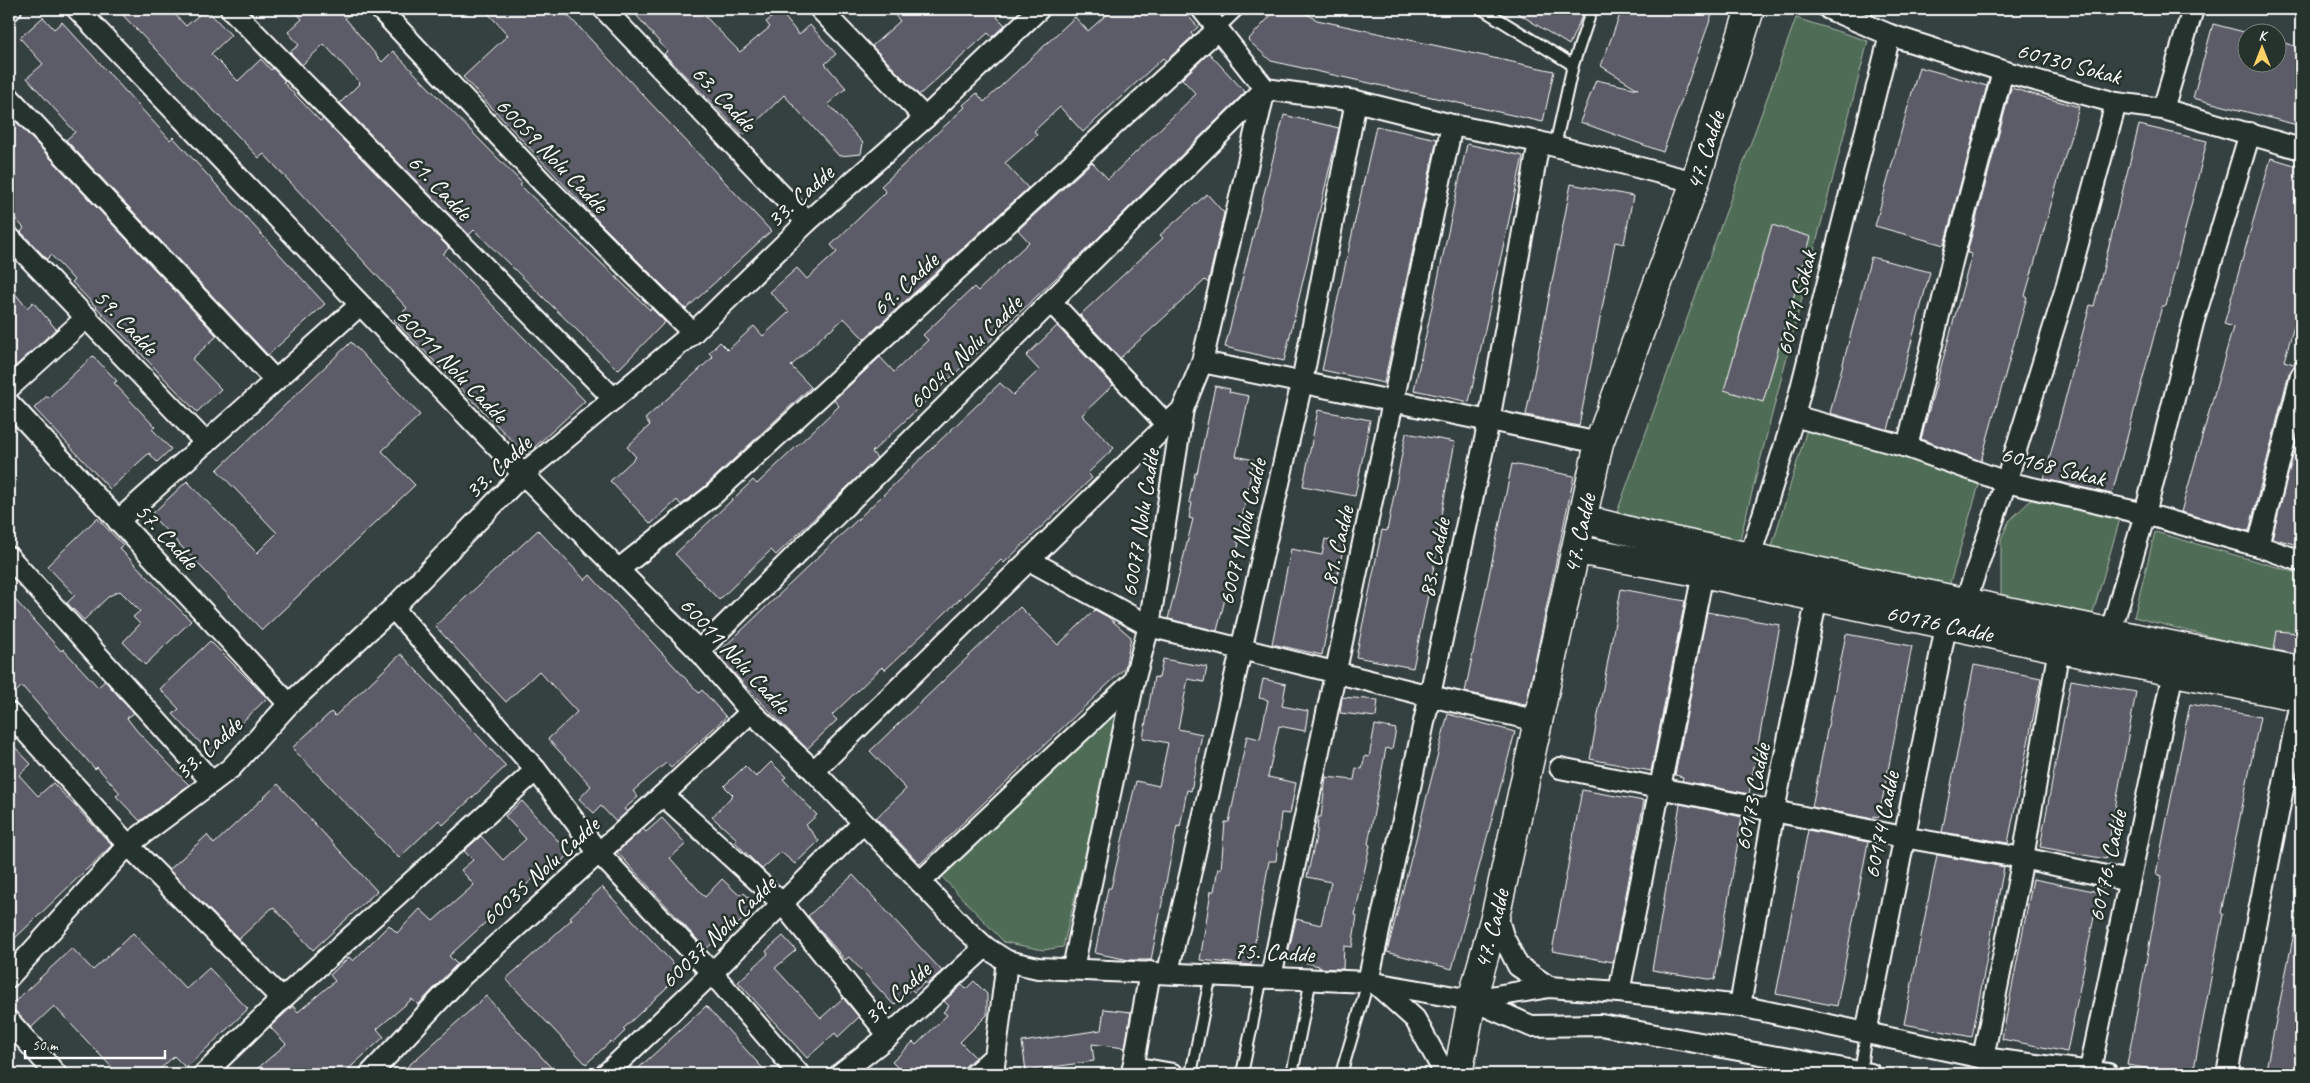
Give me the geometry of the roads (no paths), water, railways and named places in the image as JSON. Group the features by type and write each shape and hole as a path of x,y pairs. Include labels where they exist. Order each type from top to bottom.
{"street":[{"name":"60011 Nolu Cadde","path":"77,9 523,474 699,651 751,712 814,771 985,947"},
{"name":"61. Cadde","path":"231,9 614,399"},
{"name":"60059 Nolu Cadde","path":"380,9 542,182 692,333"},
{"name":"63. Cadde","path":"604,9 807,222"},
{"path":"820,9 925,118"},
{"path":"1202,9 1265,89 1356,101 1452,125 1547,144 1695,182"},
{"name":"47. Cadde","path":"1458,1074 1472,1000 1496,913 1599,443 1695,182 1750,9"},
{"name":"60130 Sokak","path":"1829,9 1890,35 2003,71 2116,103 2163,110 2250,133 2301,149"},
{"path":"2163,110 2193,9"},
{"name":"33. Cadde","path":"9,977 128,845 230,768 288,704 393,608 523,474 692,333 807,222 925,118 1033,11"},
{"name":"69. Cadde","path":"619,569 713,495 1218,29"},
{"name":"60171 Sokak","path":"1746,569 1794,416 1890,35"},
{"path":"1907,447 1953,258 2003,71"},
{"name":"60049 Nolu Cadde","path":"699,651 1265,89"},
{"name":"60077 Nolu Cadde","path":"1073,968 1134,682 1149,626 1183,409 1202,362 1265,89"},
{"path":"9,97 275,380"},
{"name":"60079 Nolu Cadde","path":"1133,1071 1242,648 1302,382 1356,101"},
{"path":"1965,602 2006,482 2066,288 2116,103"},
{"name":"81. Cadde","path":"1266,977 1395,401 1452,125"},
{"path":"2106,645 2145,514 2193,323 2250,133"},
{"name":"83. Cadde","path":"1372,982 1430,696 1490,421 1547,144"},
{"name":"59. Cadde","path":"9,237 206,442"},
{"path":"1050,302 1166,425"},
{"path":"118,521 360,305"},
{"path":"9,388 87,317"},
{"path":"1202,362 1599,443"},
{"path":"2258,546 2301,376"},
{"name":"57. Cadde","path":"9,403 288,704"},
{"path":"814,771 1183,409"},
{"name":"60168 Sokak","path":"1794,416 1907,447 2006,482 2145,514 2258,546 2301,561"},
{"path":"1582,519 1650,536 1746,569 1965,602 2106,645 2301,670"},
{"name":"60176 Cadde","path":"1577,550 1703,573 1746,569 1817,597 1946,626 2058,648 2106,645 2172,672 2301,697"},
{"path":"9,557 212,782"},
{"path":"1029,560 1149,626 1430,696 1539,721"},
{"path":"1619,992 1703,573"},
{"name":"60173 Cadde","path":"1740,1006 1774,810 1817,597"},
{"path":"393,608 536,770 598,852 712,973 799,1074"},
{"name":"60174 Cadde","path":"1866,1034 1946,626"},
{"path":"1983,1058 2023,858 2058,648"},
{"name":"60176. Cadde","path":"2099,1072 2129,881 2172,672"},
{"path":"920,882 1134,682"},
{"path":"2227,1074 2301,697"},
{"name":"60035 Nolu Cadde","path":"370,1074 463,975 663,795 751,712"},
{"path":"9,713 128,845 282,999"},
{"path":"1560,768 1774,810 1903,838 2023,858 2129,881"},
{"path":"204,1074 282,999 536,770"},
{"path":"663,795 782,903 889,1036"},
{"name":"60037 Nolu Cadde","path":"606,1074 712,973 863,823"},
{"path":"1496,913 1503,936 1518,966 1549,987"},
{"name":"75. Cadde","path":"985,947 1007,961 1038,968 1372,982 1472,1000"},
{"name":"39. Cadde","path":"840,1074 889,1036 985,947"},
{"path":"975,1074 994,1065 1007,961"},
{"path":"1372,982 1415,1019 1446,1074"},
{"path":"1472,1000 1549,987 1619,992 1740,1006 1983,1058 2099,1072"},
{"path":"1472,1000 1531,1026 1601,1025 1864,1074"},
{"path":"9,1021 56,1074"},
{"path":"1133,1071 1173,1074"}],"lane":[{"path":"1218,29 1239,9"},
{"path":"1482,9 1573,65"},
{"path":"1547,144 1592,9"},
{"path":"1191,1074 1211,974"},
{"path":"1242,1074 1266,977"},
{"path":"1292,1074 1311,979"},
{"path":"1342,1074 1372,982"},
{"path":"1864,1074 1866,1034"}]}
